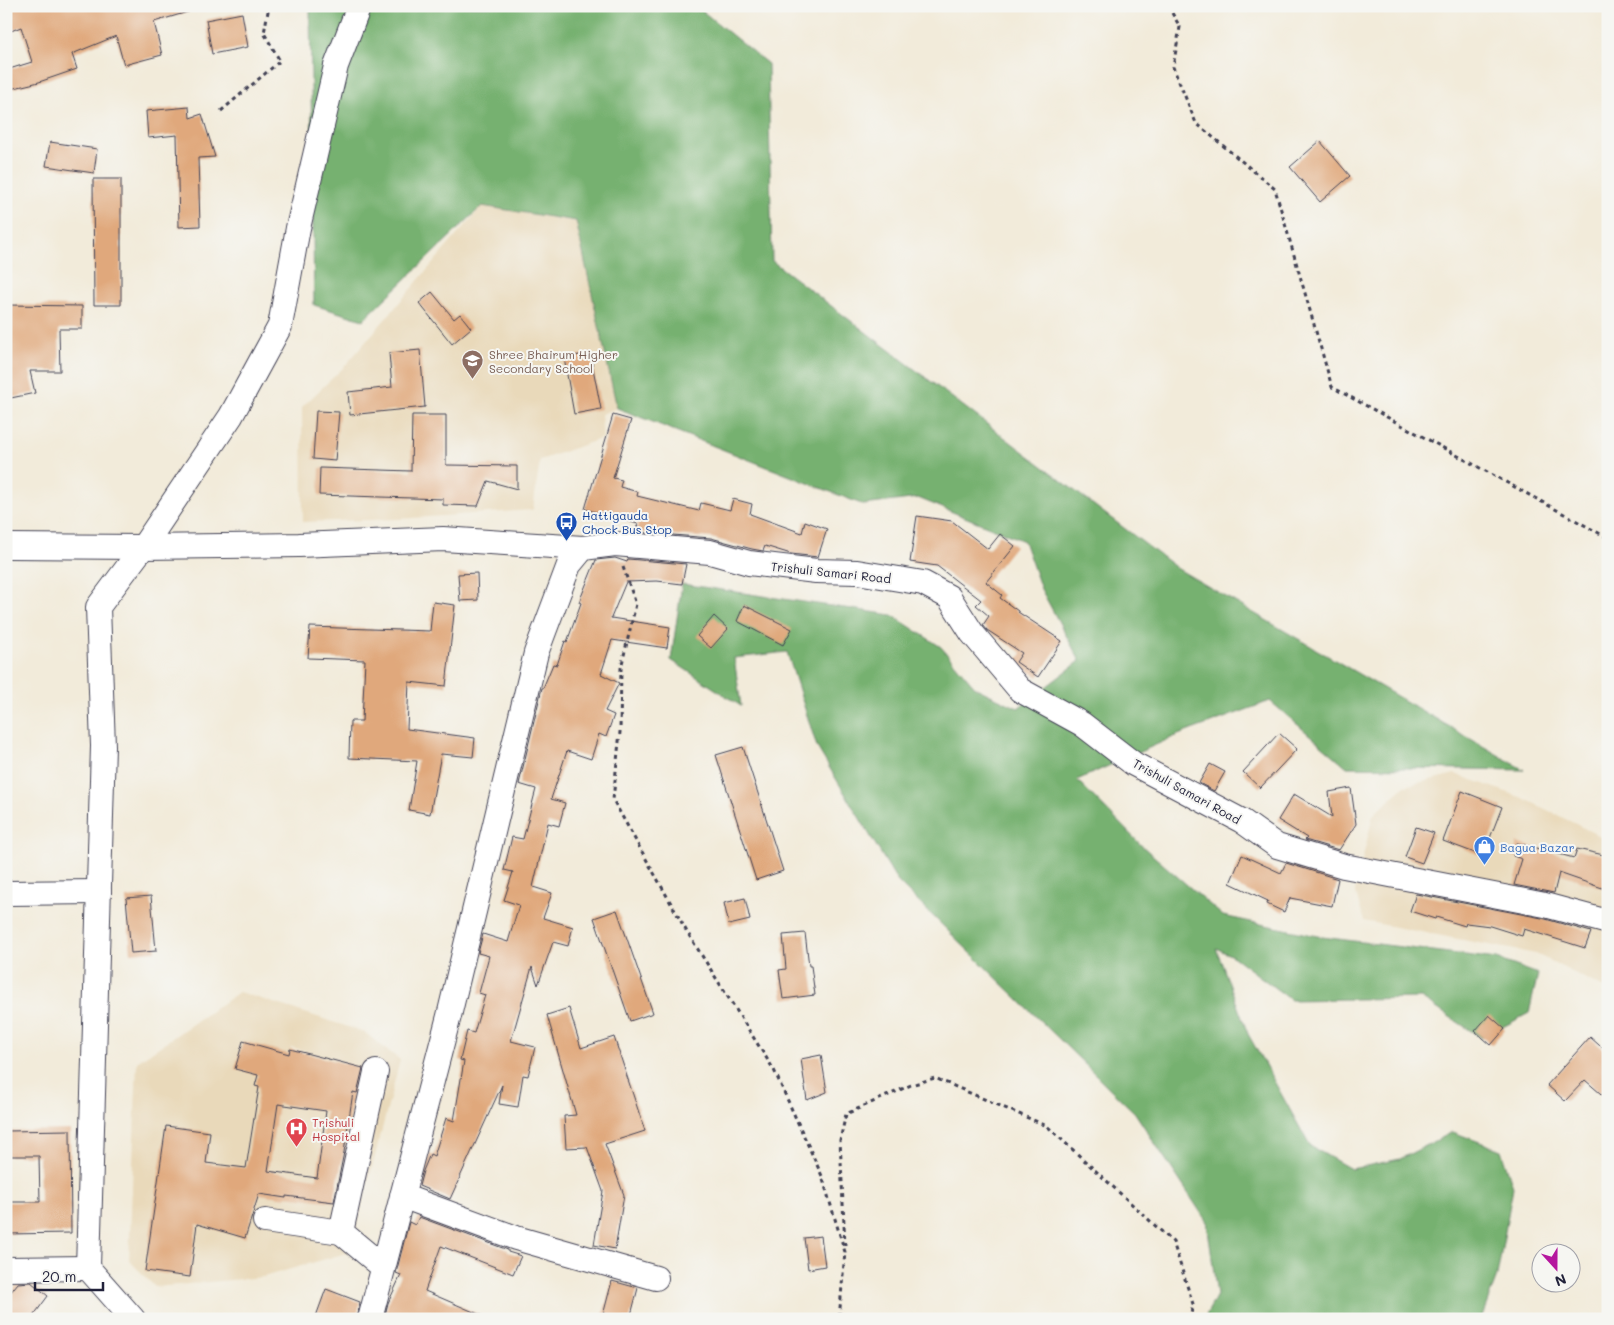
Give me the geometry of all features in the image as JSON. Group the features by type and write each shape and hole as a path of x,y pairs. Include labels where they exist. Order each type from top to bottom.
{"street":[{"path":"133,1319 88,1268 103,746 98,607 143,547 231,416 280,326 298,228 336,66 359,6"},
{"name":"Trishuli Samari Road","path":"6,546 298,546 442,539 583,548 615,544 710,552 749,563 816,571 857,572 923,583 949,597 972,633 1020,690 1082,724 1134,764 1242,821 1277,846 1344,866 1545,904 1608,922"},
{"path":"370,1319 449,1016 536,653 569,565 583,548"},
{"path":"6,893 99,892"},
{"path":"341,1232 376,1072"},
{"path":"402,1196 516,1238 656,1278"},
{"path":"265,1221 341,1232 383,1268"},
{"path":"6,1269 88,1268"}],"path":[{"path":"220,111 280,61 264,34 269,6"},
{"path":"1168,6 1180,27 1173,67 1196,123 1275,189 1332,387 1608,538"},
{"path":"615,544 636,604 621,668 620,732 613,800 687,932 774,1070 822,1176 845,1252"},
{"path":"839,1319 845,1252 840,1140 846,1114 911,1084 935,1078 1047,1126 1172,1242 1193,1304 1190,1319"}],"shaded area":[{"name":"Shree Bhairum Higher Secondary School","path":"482,206 576,222 617,408 601,414 603,438 540,460 533,509 531,510 398,519 303,522 302,407 345,366"},
{"name":"Bagua Bazar","path":"1455,774 1523,798 1608,840 1608,990 1536,954 1364,921 1355,891 1373,815 1405,786"},
{"name":"Trishuli Hospital","path":"239,992 364,1032 400,1060 350,1252 263,1277 155,1287 129,1260 137,1062","holes":["243,1041 289,1054 291,1047 305,1051 295,1085 278,1092 255,1086 258,1075 235,1069","315,1055 364,1068 357,1093 309,1080","353,1093 337,1202 288,1196 317,1178 326,1111","257,1099 278,1101 268,1167 247,1164","166,1126 210,1133 190,1276 145,1270","207,1163 289,1174 286,1198 204,1187","256,1203 244,1238 209,1227"]}],"green space":[{"path":"310,6 696,6 768,64 772,261 1178,569 1524,770 1347,767 1270,701 1178,735 1077,780 1142,846 1223,916 1322,937 1497,959 1538,974 1529,1013 1482,1038 1421,998 1291,1000 1234,957 1216,948 1248,1034 1310,1146 1351,1169 1400,1159 1453,1132 1501,1150 1513,1187 1497,1276 1481,1319 1204,1319 1217,1295 1207,1222 1135,1113 898,882 817,747 787,652 734,658 741,706 671,660 682,584 892,615 941,647 976,688 1018,708 1080,661 1041,589 1024,541 918,498 864,505 617,408 576,221 482,206 363,320 314,305"}],"building":[{"path":"6,6 190,6 191,11 154,22 162,55 124,65 116,36 72,54 77,69 39,82 6,90 6,70 32,62 21,27 6,33"},
{"path":"242,13 248,47 212,54 206,20"},
{"path":"189,107 190,118 202,114 215,157 198,158 200,226 179,227 177,135 148,138 146,111"},
{"path":"1320,141 1350,176 1320,202 1290,167"},
{"path":"50,142 97,149 94,173 46,166"},
{"path":"93,179 121,179 121,305 94,305"},
{"path":"432,292 454,319 460,314 471,328 452,344 419,303"},
{"path":"6,305 82,306 82,329 59,329 60,371 30,371 35,393 6,399"},
{"path":"420,350 425,407 350,415 348,392 392,387 389,353"},
{"path":"590,353 601,409 574,414 564,358"},
{"path":"316,411 339,412 335,461 313,459"},
{"path":"412,415 446,415 446,465 517,466 517,489 488,481 478,506 443,505 443,499 319,495 320,468 411,471"},
{"path":"613,415 631,420 613,478 622,480 620,487 638,492 637,496 699,511 701,503 730,510 733,499 752,504 750,514 802,533 805,521 827,529 818,557 791,554 765,546 763,551 711,538 635,532 638,524 585,509"},
{"path":"917,516 952,521 988,549 1000,534 1015,546 986,582 1002,595 1000,598 1018,612 1062,641 1038,677 1016,662 1022,653 987,630 983,625 989,616 976,605 981,600 937,566 910,562"},
{"path":"615,558 627,562 628,559 686,564 682,584 657,581 626,582 611,618 670,627 667,648 612,640 601,674 619,683 605,711 614,715 606,737 599,734 591,759 567,751 551,799 565,803 559,826 548,823 533,887 552,893 543,918 573,927 568,946 553,942 538,985 532,967 511,1041 535,1047 528,1076 523,1075 518,1107 499,1104 502,1085 450,1199 419,1186 430,1154 434,1156 446,1118 454,1121 464,1061 460,1060 467,1031 474,1033 485,995 479,993 489,956 478,953 483,934 508,942 519,905 504,900 513,872 504,870 512,837 523,839 536,789 519,784 542,688 553,664 557,665 565,641 567,642 581,603 579,602 596,560"},
{"path":"477,573 478,600 460,601 458,574"},
{"path":"433,602 455,605 446,686 409,682 407,729 475,738 473,757 441,754 430,814 409,810 417,761 349,758 350,721 362,721 365,660 308,658 310,627 430,631"},
{"path":"744,605 792,629 783,645 737,621"},
{"path":"714,616 728,629 711,648 697,636"},
{"path":"1279,733 1297,749 1260,788 1243,772"},
{"path":"743,747 783,871 756,880 716,755"},
{"path":"1210,764 1225,772 1214,791 1199,783"},
{"path":"1351,788 1356,824 1339,850 1305,840 1307,838 1278,820 1294,794 1332,817 1329,792"},
{"path":"1462,791 1502,807 1483,856 1443,841"},
{"path":"1416,827 1434,833 1422,863 1405,857"},
{"path":"1517,843 1574,858 1577,849 1608,856 1608,890 1559,873 1554,893 1514,885 1522,859 1513,856"},
{"path":"1242,855 1281,873 1286,863 1338,879 1332,906 1290,898 1284,912 1267,904 1268,901 1230,883"},
{"path":"1416,894 1542,918 1591,932 1585,948 1524,929 1522,936 1490,926 1466,923 1465,926 1410,911"},
{"path":"151,896 156,951 131,953 126,898"},
{"path":"745,898 750,920 729,925 724,903"},
{"path":"617,910 653,1013 630,1021 594,918"},
{"path":"805,933 815,995 783,999 779,970 786,969 783,935"},
{"path":"569,1008 581,1048 614,1037 645,1131 605,1144 624,1195 615,1249 594,1245 603,1191 587,1147 566,1148 564,1116 576,1115 547,1015"},
{"path":"1489,1015 1505,1029 1491,1045 1475,1031"},
{"path":"1590,1037 1608,1053 1608,1100 1585,1080 1565,1101 1547,1085"},
{"path":"243,1041 289,1054 290,1049 363,1068 357,1093 353,1092 334,1202 259,1194 245,1238 197,1224 190,1277 145,1271 166,1126 210,1132 206,1163 246,1168 259,1087 255,1086 258,1075 235,1069","holes":["278,1104 326,1111 317,1178 268,1171"]},
{"path":"821,1055 827,1092 807,1100 801,1059"},
{"path":"70,1130 71,1233 6,1234 6,1202 40,1202 39,1156 6,1156 6,1131"},
{"path":"419,1217 521,1256 513,1274 441,1246 425,1291 490,1319 384,1319 388,1303 401,1275 396,1273 409,1222 415,1225"},
{"path":"821,1236 825,1266 808,1269 804,1238"},
{"path":"612,1281 638,1288 630,1319 602,1319"},
{"path":"31,1282 48,1296 31,1319 6,1319 6,1298 18,1283"},
{"path":"326,1289 360,1302 357,1319 315,1319"}],"place":[{"name":"Shree Bhairum Higher Secondary School","path":"473,380"},
{"name":"Hattigauda Chock Bus Stop","path":"566,541"},
{"name":"Bagua Bazar","path":"1484,866"},
{"name":"Trishuli Hospital","path":"296,1148"}]}
